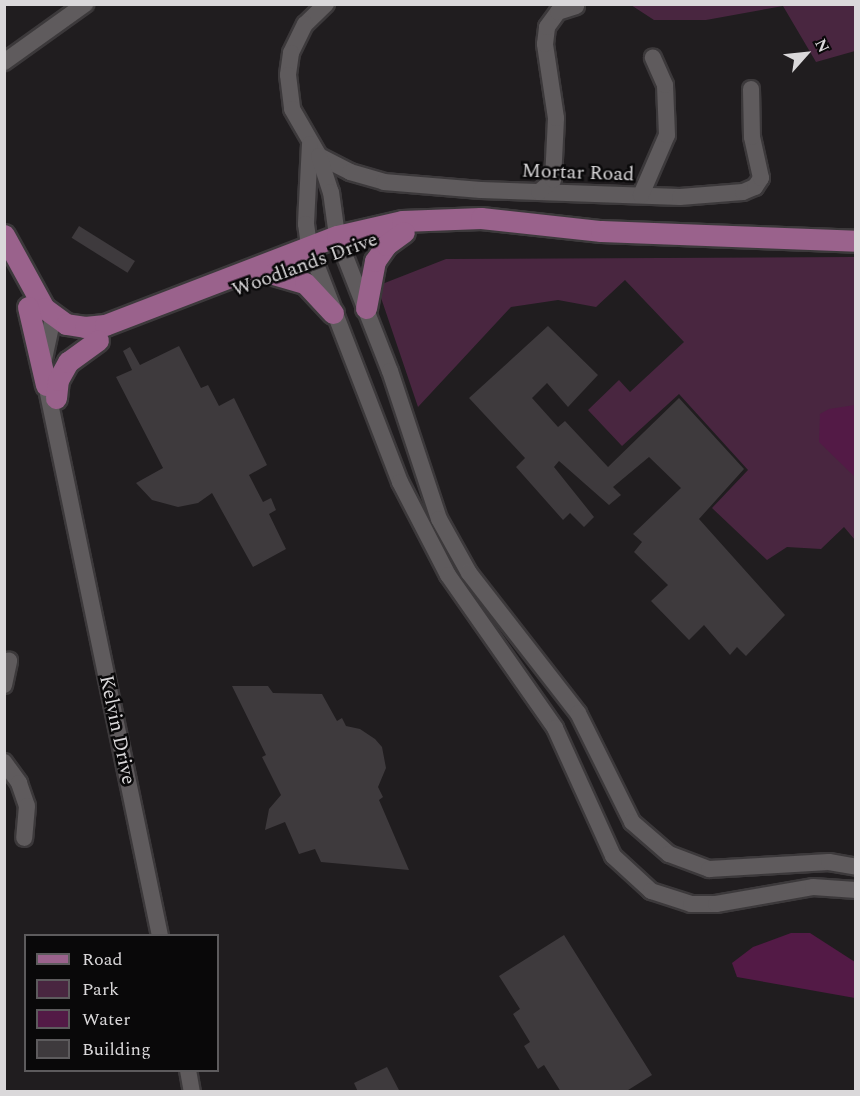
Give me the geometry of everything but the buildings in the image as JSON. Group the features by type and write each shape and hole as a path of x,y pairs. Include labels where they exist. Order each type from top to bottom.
{"main road":[{"name":"Woodlands Drive","path":"53,325 85,327 105,325 402,221 454,218 601,231"},
{"name":"Woodlands Drive","path":"339,242 404,232 601,231 855,241"},
{"path":"366,308 375,261 386,245 404,232"},
{"path":"4,235 53,325"},
{"name":"Woodlands Drive","path":"53,325 75,340 98,340 273,274 311,253"},
{"path":"4,255 28,307 51,392"},
{"path":"273,274 305,283 333,313"},
{"path":"28,307 53,325"},
{"path":"51,392 64,367 98,340"}],"street":[{"path":"4,62 85,4"},
{"path":"326,4 305,24 289,64 292,109 315,150 331,192 339,242 366,308 424,486 452,546 469,573 578,713 632,822 669,854 709,869 829,862 855,867"},
{"path":"539,192 554,180 556,118 545,44 547,27 558,12 576,6"},
{"path":"641,195 667,135 665,85 653,58"},
{"name":"Mortar Road","path":"315,150 350,172 384,182 539,192 641,195 735,193 755,187 761,175 752,136 751,89"},
{"path":"315,150 306,225 311,253 333,313 419,523 448,575 555,728 597,824 614,856 633,878 651,891 691,904 716,904 813,887 855,890"},
{"name":"Kelvin Drive","path":"53,325 44,355 160,934"},
{"path":"4,685 9,661"},
{"path":"4,762 24,794 28,818 24,838"},
{"path":"188,1072 192,1092"}],"green space":[{"path":"631,5 855,5 855,51 816,62 783,6 706,20 654,20"},
{"path":"855,257 855,540 844,527 821,549 787,547 767,560 712,508 748,470 679,394 622,446 588,410 619,380 630,392 684,342 625,280 596,307 558,300 511,307 418,407 377,286 446,259"}],"water":[{"path":"856,405 855,477 819,442 820,414 829,409"},
{"path":"791,933 810,933 855,962 855,998 737,977 732,963 753,947"}]}
